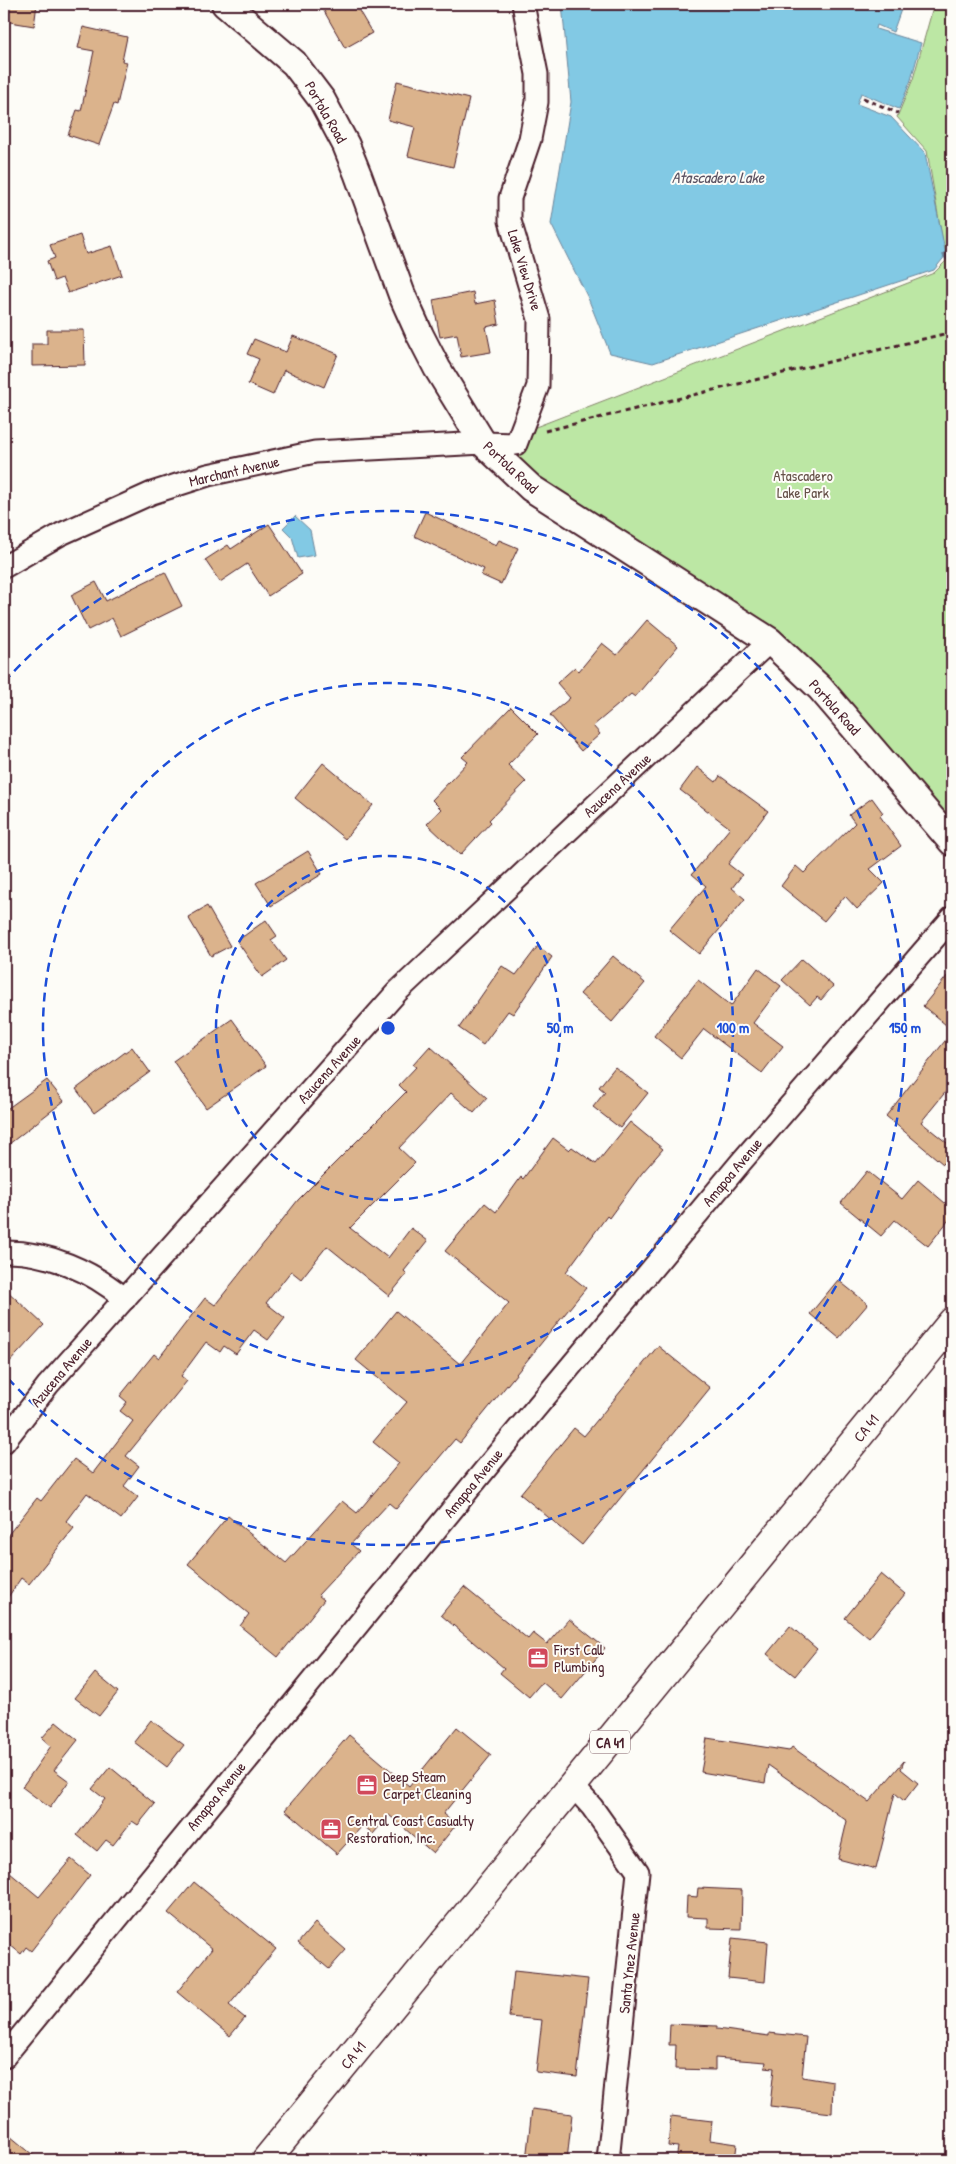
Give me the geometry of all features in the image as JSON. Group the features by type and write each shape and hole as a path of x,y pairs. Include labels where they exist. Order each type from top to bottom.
{"main road":[{"name":"CA 41","path":"266,2160 574,1787 952,1322"}],"street":[{"name":"Portola Road","path":"226,4 248,12 294,62 322,100 352,160 402,295 420,335 437,368 483,443 531,488 770,641 820,688 952,842"},
{"name":"Lake View Drive","path":"483,443 516,444 538,386 539,319 510,221 510,198 530,138 537,102 537,74 523,4"},
{"name":"Marchant Avenue","path":"4,567 61,534 152,493 208,474 315,452 483,443"},
{"name":"Azucena Avenue","path":"4,1442 48,1385 397,992 770,641"},
{"name":"Amapoa Avenue","path":"4,2056 510,1438 741,1162 952,918"},
{"path":"4,1252 43,1257 74,1267 89,1274 125,1299"},
{"name":"Santa Ynez Avenue","path":"574,1787 592,1807 638,1872 608,2160"}],"path":[{"path":"863,98 898,113"},
{"path":"537,433 952,332"}],"green space":[{"name":"Atascadero Lake Park","path":"934,4 952,4 952,844 769,635 489,445 934,273 946,261 927,151 897,117 913,79"}],"water":[{"name":"Atascadero Lake","path":"562,4 903,4 893,32 877,25 876,29 921,43 911,80 899,109 861,93 857,104 891,117 925,153 946,255 934,270 653,363 610,353 588,298 551,224 571,102"},
{"path":"295,516 310,530 315,555 298,558 292,537 283,528"}],"building":[{"path":"4,4 37,4 34,26 4,21"},
{"path":"320,4 355,4 372,33 345,48"},
{"path":"83,27 127,37 122,61 127,62 117,105 114,104 99,145 68,135 77,110 81,111 94,51 78,48"},
{"path":"397,81 469,99 453,167 408,156 415,127 388,120"},
{"path":"80,235 86,254 112,246 122,275 68,293 62,278 54,281 47,261 55,258 50,245"},
{"path":"473,292 475,304 495,300 499,324 486,327 491,352 461,357 457,334 440,337 433,300"},
{"path":"47,330 84,330 85,365 32,366 32,344 47,344"},
{"path":"293,336 338,354 324,387 284,370 273,395 248,384 259,359 247,354 254,339 286,352"},
{"path":"425,512 496,545 499,540 518,548 501,584 481,575 484,569 414,536"},
{"path":"269,524 302,574 268,596 247,564 220,582 205,560 228,545 231,549"},
{"path":"165,572 182,606 121,636 112,618 88,630 71,595 96,582 106,601"},
{"path":"647,620 678,646 635,697 631,694 593,726 600,734 581,751 550,715 570,698 557,683 575,667 579,671 602,643 617,655"},
{"path":"511,707 538,734 508,765 526,782 489,820 491,822 460,855 427,824 441,809 432,800 468,762 462,757"},
{"path":"323,763 373,805 345,839 295,798"},
{"path":"697,767 716,782 720,776 768,811 728,864 742,875 732,888 745,899 699,954 669,930 706,886 692,874 730,828 680,790"},
{"path":"872,798 883,813 880,816 901,846 870,869 884,883 857,909 845,896 824,921 781,886 796,866 804,873 855,823 849,815"},
{"path":"308,851 322,874 271,906 256,883"},
{"path":"207,906 230,946 211,956 188,917"},
{"path":"266,920 277,936 271,940 286,960 262,977 237,941"},
{"path":"538,946 552,957 513,1014 508,1011 483,1045 459,1028 502,966 516,975"},
{"path":"613,956 645,983 612,1022 580,994"},
{"path":"802,959 833,986 821,1000 817,997 810,1005 782,980"},
{"path":"758,968 781,986 753,1023 783,1046 762,1073 704,1029 681,1058 654,1036 698,980 731,1006"},
{"path":"952,970 952,1030 923,1006"},
{"path":"232,1019 266,1066 206,1108 173,1061"},
{"path":"952,1032 952,1084 921,1122 952,1147 952,1154 943,1164 886,1116"},
{"path":"430,1046 487,1098 474,1113 451,1093 399,1148 415,1163 350,1228 388,1258 411,1228 428,1241 404,1271 407,1274 389,1296 327,1246 301,1279 291,1271 266,1303 285,1318 268,1340 254,1330 236,1354 224,1346 220,1352 206,1342 181,1376 187,1381 126,1456 139,1466 124,1486 138,1497 121,1519 87,1493 66,1521 74,1528 29,1584 21,1578 4,1603 4,1540 37,1498 41,1501 74,1459 93,1473 133,1421 120,1411 127,1402 120,1396 154,1354 159,1358 205,1298 215,1305 298,1200 406,1092 399,1085 416,1067 413,1065"},
{"path":"132,1047 150,1072 94,1113 76,1089"},
{"path":"615,1067 648,1093 620,1128 593,1107 605,1092 599,1087"},
{"path":"47,1080 64,1101 4,1148 4,1111"},
{"path":"630,1122 663,1149 642,1173 609,1218 607,1216 566,1272 586,1288 460,1443 455,1439 396,1509 389,1503 351,1544 359,1551 318,1595 324,1600 278,1657 240,1626 249,1614 188,1564 228,1516 286,1563 342,1501 357,1513 399,1463 373,1442 407,1402 356,1360 396,1311 460,1364 509,1303 445,1251 485,1203 496,1212 521,1177 523,1179 553,1138 569,1150 572,1147 596,1164"},
{"path":"867,1171 902,1199 918,1180 952,1209 952,1216 928,1246 895,1220 881,1236 841,1203"},
{"path":"838,1280 868,1304 839,1338 810,1314"},
{"path":"4,1288 44,1325 4,1368"},
{"path":"658,1346 710,1388 582,1545 520,1494 574,1428 584,1436"},
{"path":"881,1574 905,1594 869,1638 845,1618"},
{"path":"464,1587 528,1639 533,1633 547,1644 569,1619 605,1648 562,1699 542,1682 529,1697 500,1673 504,1668 441,1615"},
{"path":"790,1626 817,1649 795,1676 767,1654"},
{"path":"95,1673 118,1692 99,1716 75,1698"},
{"path":"151,1720 184,1745 167,1767 134,1742"},
{"path":"56,1722 78,1740 54,1770 69,1781 50,1808 22,1787 51,1746 42,1738"},
{"path":"457,1727 491,1755 443,1814 456,1825 433,1853 389,1815 373,1834 363,1825 337,1854 285,1810 349,1735 409,1786"},
{"path":"707,1738 789,1751 792,1747 869,1802 904,1761 901,1769 918,1783 904,1801 895,1793 876,1869 838,1859 847,1821 768,1765 765,1783 701,1772"},
{"path":"110,1767 155,1804 138,1825 132,1821 113,1845 106,1840 97,1851 77,1835 105,1799 92,1789"},
{"path":"71,1859 90,1875 31,1951 26,1947 21,1954 4,1940 4,1868 39,1897"},
{"path":"194,1882 276,1949 229,2005 245,2018 230,2036 177,1992 212,1949 168,1913"},
{"path":"698,1888 742,1890 741,1929 708,1928 708,1918 686,1917 687,1896 697,1897"},
{"path":"315,1923 346,1950 329,1969 298,1943"},
{"path":"732,1938 768,1942 765,1982 728,1978"},
{"path":"514,1971 588,1979 577,2077 536,2072 542,2020 509,2017"},
{"path":"670,2024 717,2026 717,2029 769,2036 769,2033 806,2037 802,2077 833,2082 832,2113 770,2106 774,2068 765,2067 766,2062 715,2058 715,2070 675,2069 676,2045 669,2045"},
{"path":"532,2109 572,2114 567,2160 526,2160"},
{"path":"671,2116 712,2121 710,2140 737,2144 735,2160 676,2160 678,2147 668,2146"},
{"path":"4,2131 39,2160 4,2160"}],"waterway":[{"path":"946,255 952,260"}],"place":[{"name":"First Call Plumbing","path":"538,1658"},
{"name":"Deep Steam Carpet Cleaning","path":"367,1785"},
{"name":"Central Coast Casualty Restoration, Inc.","path":"331,1829"}]}
